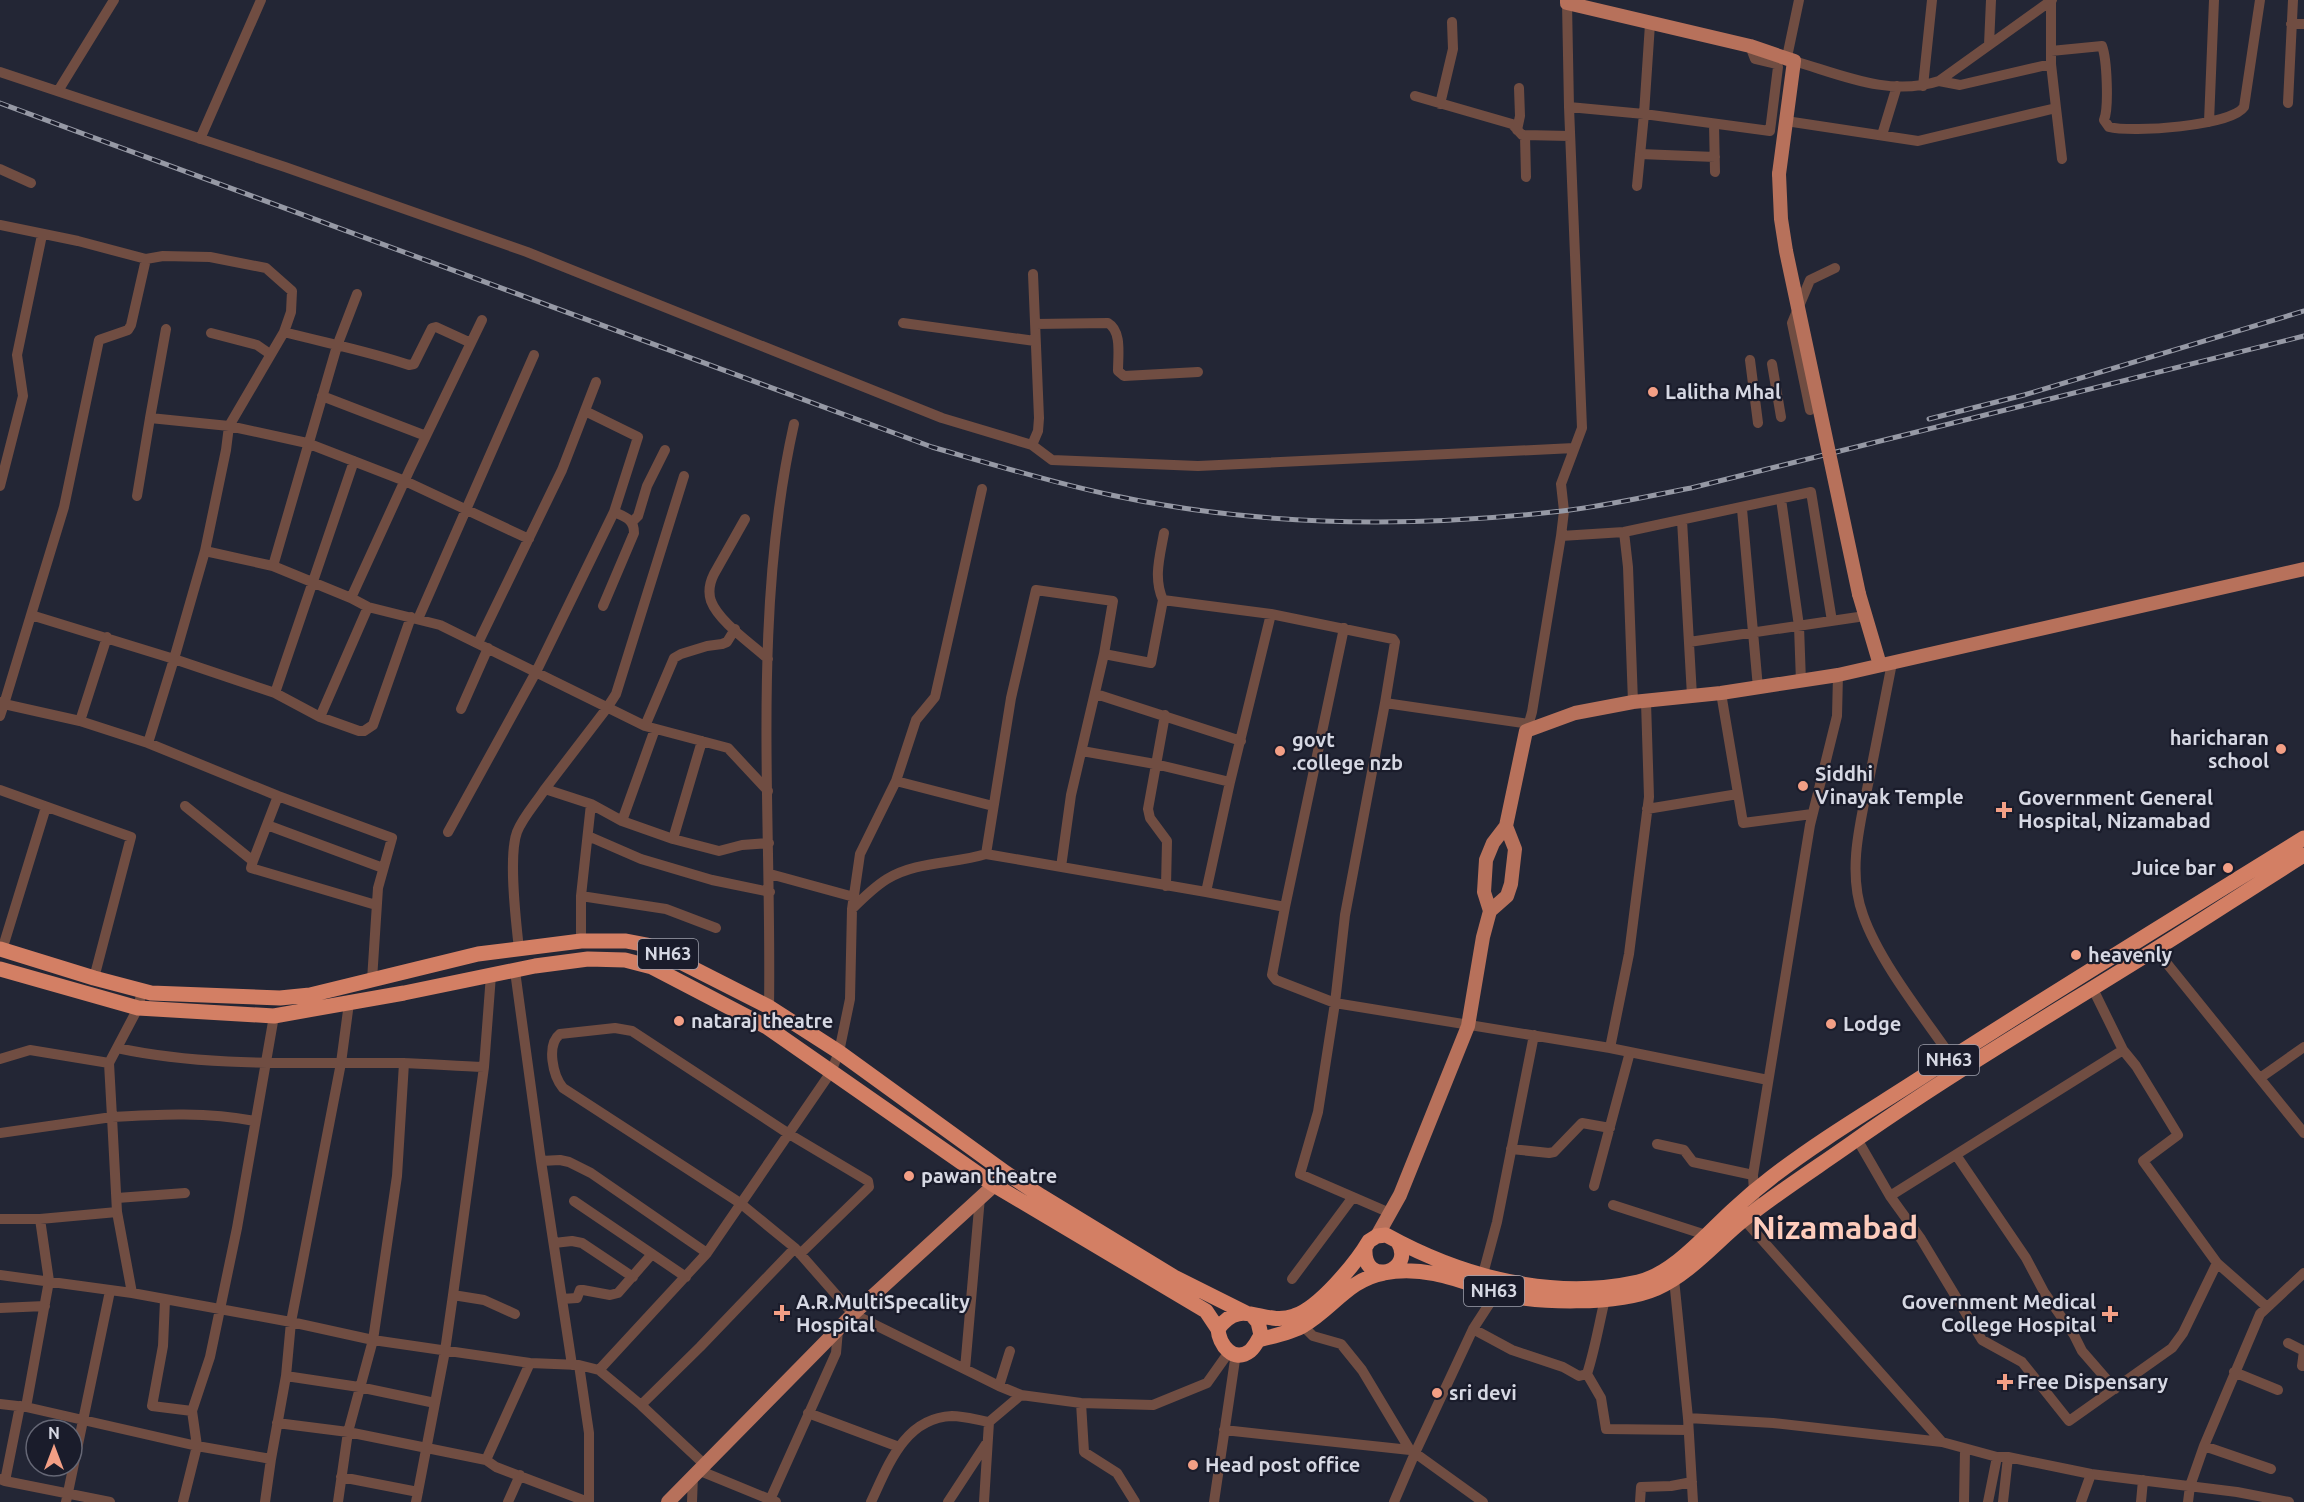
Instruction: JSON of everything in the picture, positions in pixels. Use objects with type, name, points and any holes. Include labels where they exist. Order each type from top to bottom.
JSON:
[{"type":"highway","name":"NH63","points":[[1384,1273],[1434,1273],[1528,1299],[1556,1301],[1605,1299],[1648,1292],[1674,1279],[1744,1213],[1753,1191],[1793,1161],[1952,1058],[2304,837]]},
{"type":"highway","name":"NH63","points":[[1298,1322],[1365,1249],[1369,1241],[1377,1236],[1386,1235],[1437,1259],[1521,1285],[1570,1289],[1641,1282],[1672,1265],[1707,1235],[2092,987],[2156,950],[2304,855]]},
{"type":"highway","name":"NH63","points":[[1,949],[142,991],[168,995],[287,997],[310,995],[478,954],[581,941],[626,941],[647,945],[770,1007],[839,1052],[1006,1173],[1174,1277],[1249,1314]]},
{"type":"highway","name":"NH63","points":[[0,969],[138,1008],[274,1016],[535,966],[588,959],[636,961],[767,1027],[994,1185],[1206,1311],[1218,1329],[1219,1339],[1232,1353],[1245,1354],[1258,1340],[1298,1322],[1364,1279],[1393,1270],[1402,1255],[1398,1242]]},
{"type":"highway","points":[[1365,1249],[1368,1266],[1384,1273]]},
{"type":"highway","name":"NH63","points":[[1218,1329],[1225,1319],[1236,1312],[1298,1322]]},
{"type":"highway","points":[[1249,1314],[1258,1322],[1261,1335],[1258,1340]]},
{"type":"main road","points":[[1567,1],[1650,24],[1750,46],[1790,59],[1786,121],[1779,174],[1781,219],[1786,251],[1859,594],[1865,616],[1886,664]]},
{"type":"main road","points":[[1377,1236],[1400,1196],[1468,1026],[1483,937],[1490,911],[1484,892],[1486,860],[1492,843],[1506,826],[1528,727],[1575,713],[1640,702],[1758,688],[1838,675],[2304,569]]},
{"type":"main road","points":[[1490,911],[1507,896],[1511,884],[1515,849],[1506,826]]},
{"type":"main road","points":[[668,1502],[853,1314],[1006,1173]]},
{"type":"street","points":[[58,91],[114,0]]},
{"type":"street","points":[[200,139],[261,0]]},
{"type":"street","points":[[1799,0],[1790,59],[1880,86],[1923,86],[1939,81],[2052,1]]},
{"type":"street","points":[[1923,86],[1932,0]]},
{"type":"street","points":[[1989,45],[1991,0]]},
{"type":"street","points":[[2209,122],[2214,0]]},
{"type":"street","points":[[2051,51],[2102,46],[2106,94],[2104,120],[2109,127],[2146,129],[2209,122],[2235,115],[2244,107],[2260,0]]},
{"type":"street","points":[[2288,103],[2293,0]]},
{"type":"street","points":[[1385,704],[1528,727],[1561,536],[1564,511],[1561,484],[1582,428],[1567,1]]},
{"type":"street","points":[[2052,1],[2051,64],[2062,159]]},
{"type":"street","points":[[1440,104],[1453,49],[1452,22]]},
{"type":"street","points":[[1637,186],[1650,24]]},
{"type":"street","points":[[2291,24],[2304,24]]},
{"type":"street","points":[[1569,107],[1644,114],[1767,133],[1770,130],[1778,67],[1776,64],[1755,59],[1750,46]]},
{"type":"street","points":[[1939,81],[1960,86],[2051,64]]},
{"type":"street","points":[[0,72],[527,252],[942,418],[1032,446],[1046,457],[1059,461],[1198,466],[1574,448]]},
{"type":"street","points":[[1882,135],[1897,86]]},
{"type":"street","points":[[1519,88],[1521,133],[1527,177]]},
{"type":"street","points":[[1415,96],[1512,124],[1521,133],[1570,136]]},
{"type":"street","points":[[1786,121],[1918,141],[2056,108]]},
{"type":"street","points":[[1714,124],[1715,172]]},
{"type":"street","points":[[1640,154],[1715,158]]},
{"type":"street","points":[[0,169],[31,183]]},
{"type":"street","points":[[0,225],[14,226],[42,235],[78,241],[146,259],[163,256],[210,257],[266,268],[292,291],[291,312],[284,332],[229,426],[205,551],[148,743]]},
{"type":"street","points":[[0,486],[23,396],[17,355],[42,235]]},
{"type":"street","points":[[0,716],[2,703],[64,507],[99,340],[128,330],[131,325],[146,259]]},
{"type":"street","points":[[1809,410],[1792,323],[1809,280],[1835,268]]},
{"type":"street","points":[[1032,446],[1038,431],[1039,418],[1033,274]]},
{"type":"street","points":[[273,566],[307,443],[337,346],[357,294]]},
{"type":"street","points":[[351,598],[482,320]]},
{"type":"street","points":[[903,323],[1035,341]]},
{"type":"street","points":[[1035,324],[1108,323],[1117,335],[1119,370],[1124,376],[1198,372]]},
{"type":"street","points":[[284,332],[337,346],[372,352],[409,365],[414,363],[432,328],[436,327],[471,343]]},
{"type":"street","points":[[137,496],[166,329]]},
{"type":"street","points":[[211,333],[257,345],[270,354]]},
{"type":"street","points":[[31,615],[107,637],[275,693],[320,717],[359,731],[370,728],[415,618],[534,355]]},
{"type":"street","points":[[1750,360],[1758,423]]},
{"type":"street","points":[[1772,363],[1781,417]]},
{"type":"street","points":[[460,709],[483,646],[529,539],[562,470],[596,382]]},
{"type":"street","points":[[322,396],[426,436]]},
{"type":"street","points":[[448,832],[536,672],[614,512],[638,437],[585,411]]},
{"type":"street","points":[[150,418],[229,426],[307,443],[405,481],[529,539]]},
{"type":"street","points":[[770,1007],[766,701],[773,568],[784,468],[794,424]]},
{"type":"street","points":[[632,522],[638,516],[647,486],[665,450]]},
{"type":"street","points":[[275,693],[354,461]]},
{"type":"street","points":[[519,949],[515,916],[514,843],[517,831],[545,789],[608,708],[624,673],[684,476]]},
{"type":"street","points":[[599,1370],[707,1253],[831,1072],[839,1052],[850,999],[852,909],[860,854],[896,781],[916,720],[935,697],[982,489]]},
{"type":"street","points":[[1561,536],[1624,532],[1811,492],[1832,621]]},
{"type":"street","points":[[1780,499],[1799,626],[1801,682]]},
{"type":"street","points":[[1742,508],[1758,688]]},
{"type":"street","points":[[614,512],[632,522]]},
{"type":"street","points":[[745,519],[714,574],[710,599],[715,609],[768,659]]},
{"type":"street","points":[[1682,520],[1692,696]]},
{"type":"street","points":[[603,606],[634,533],[632,522]]},
{"type":"street","points":[[1610,1048],[1629,954],[1647,809],[1640,702],[1624,532]]},
{"type":"street","points":[[1104,654],[1151,663],[1163,600],[1159,591],[1157,573],[1164,533]]},
{"type":"street","points":[[205,551],[273,566],[368,607],[440,625],[650,727],[728,748],[768,791]]},
{"type":"street","points":[[986,854],[1011,698],[1036,590],[1113,601],[1096,694],[1071,795],[1061,867]]},
{"type":"street","points":[[1163,600],[1271,614],[1391,638],[1395,642],[1345,915],[1335,1003],[1318,1112],[1299,1172],[1390,1213]]},
{"type":"street","points":[[320,717],[368,607]]},
{"type":"street","points":[[1206,892],[1271,614]]},
{"type":"street","points":[[1689,642],[1865,616]]},
{"type":"street","points":[[1344,628],[1285,907],[1272,975],[1276,980],[1335,1003],[1610,1048],[1768,1080]]},
{"type":"street","points":[[622,821],[650,727],[674,658],[707,646],[727,642],[735,629]]},
{"type":"street","points":[[80,721],[107,637]]},
{"type":"street","points":[[1886,664],[1860,825],[1856,887],[1862,914],[1882,955],[1952,1058]]},
{"type":"street","points":[[1753,1191],[1753,1175],[1812,814],[1837,716],[1838,675]]},
{"type":"street","points":[[1721,693],[1743,823],[1812,814]]},
{"type":"street","points":[[1096,694],[1242,741]]},
{"type":"street","points":[[2,703],[80,721],[148,743],[278,796],[392,838],[376,905],[372,980]]},
{"type":"street","points":[[1165,716],[1148,809],[1150,818],[1167,842],[1166,886]]},
{"type":"street","points":[[673,839],[702,741]]},
{"type":"street","points":[[1082,751],[1155,764],[1230,783]]},
{"type":"street","points":[[896,781],[993,806]]},
{"type":"street","points":[[545,789],[591,804],[622,821],[673,839],[719,851],[742,845],[769,843]]},
{"type":"street","points":[[0,790],[132,837],[94,978]]},
{"type":"street","points":[[1647,809],[1738,794]]},
{"type":"street","points":[[278,796],[251,868],[376,905]]},
{"type":"street","points":[[581,941],[581,896],[591,804]]},
{"type":"street","points":[[185,806],[253,861]]},
{"type":"street","points":[[1,949],[46,807]]},
{"type":"street","points":[[267,825],[383,868]]},
{"type":"street","points":[[588,836],[641,859],[712,880],[770,892]]},
{"type":"street","points":[[852,909],[869,892],[889,878],[907,870],[986,854],[1285,907]]},
{"type":"street","points":[[770,874],[854,897]]},
{"type":"street","points":[[581,896],[666,909],[716,928]]},
{"type":"street","points":[[2156,950],[2304,1133]]},
{"type":"street","points":[[277,1423],[348,1432],[486,1460],[496,1467],[588,1502],[590,1433],[562,1299],[515,971]]},
{"type":"street","points":[[341,1477],[417,1497],[445,1351],[453,1295],[484,1067],[491,975]]},
{"type":"street","points":[[2092,987],[2122,1050],[2136,1066],[2178,1135],[2143,1161],[2217,1263],[2267,1307]]},
{"type":"street","points":[[132,1293],[117,1212],[109,1063],[138,1008],[142,991]]},
{"type":"street","points":[[265,1502],[286,1376],[291,1322],[341,1063],[349,1003]]},
{"type":"street","points":[[183,1502],[197,1446],[192,1411],[210,1357],[237,1228],[274,1016]]},
{"type":"street","points":[[640,1405],[798,1251],[870,1184],[625,1028],[560,1034],[553,1042],[552,1051],[558,1082],[563,1088],[740,1203],[798,1251],[853,1314],[999,1386],[1021,1395],[1081,1403],[1153,1406],[1207,1383],[1232,1353]]},
{"type":"street","points":[[1483,1274],[1497,1222],[1534,1035]]},
{"type":"street","points":[[117,1048],[159,1057],[267,1063],[404,1063],[484,1067]]},
{"type":"street","points":[[2260,1078],[2303,1049]]},
{"type":"street","points":[[0,1058],[30,1050],[109,1063]]},
{"type":"street","points":[[1890,1196],[2122,1050]]},
{"type":"street","points":[[1594,1186],[1630,1052]]},
{"type":"street","points":[[338,1502],[348,1432],[373,1340],[398,1176],[404,1063]]},
{"type":"street","points":[[0,1133],[112,1117],[192,1113],[255,1120]]},
{"type":"street","points":[[1511,1149],[1549,1153],[1557,1150],[1581,1123],[1610,1128]]},
{"type":"street","points":[[1857,1139],[1890,1196],[1921,1239],[1982,1340],[2022,1362],[2069,1421],[2172,1348],[2183,1333],[2217,1263]]},
{"type":"street","points":[[1657,1144],[1684,1150],[1693,1162],[1753,1175]]},
{"type":"street","points":[[1956,1155],[2026,1258],[2044,1292],[2074,1335],[2082,1351],[2115,1389]]},
{"type":"street","points":[[541,1161],[569,1162],[591,1173],[707,1253]]},
{"type":"street","points":[[117,1198],[185,1193]]},
{"type":"street","points":[[965,1369],[980,1197]]},
{"type":"street","points":[[1292,1280],[1353,1197]]},
{"type":"street","points":[[574,1201],[686,1277]]},
{"type":"street","points":[[1613,1205],[1707,1235]]},
{"type":"street","points":[[0,1219],[40,1219],[117,1212]]},
{"type":"street","points":[[1744,1213],[1942,1442]]},
{"type":"street","points":[[40,1219],[49,1281],[23,1407],[3,1480],[67,1498],[110,1502]]},
{"type":"street","points":[[554,1243],[572,1241],[582,1243],[633,1277]]},
{"type":"street","points":[[562,1299],[575,1298],[580,1290],[614,1295],[652,1254]]},
{"type":"street","points":[[2188,1502],[2190,1486],[2204,1446],[2260,1314],[2304,1273]]},
{"type":"street","points":[[0,1275],[132,1293],[291,1322],[373,1340],[530,1363],[576,1365],[599,1370],[640,1405],[699,1470],[772,1501],[808,1413],[836,1353],[838,1330]]},
{"type":"street","points":[[1674,1279],[1688,1418],[1693,1502]]},
{"type":"street","points":[[82,1418],[110,1291]]},
{"type":"street","points":[[1394,1502],[1412,1452],[1473,1329],[1497,1292]]},
{"type":"street","points":[[453,1295],[484,1300],[515,1314]]},
{"type":"street","points":[[1605,1299],[1597,1341],[1587,1374],[1600,1398],[1606,1429],[1688,1430]]},
{"type":"street","points":[[165,1300],[163,1346],[152,1406],[192,1411]]},
{"type":"street","points":[[0,1308],[45,1306]]},
{"type":"street","points":[[1298,1322],[1313,1335],[1341,1344],[1362,1370],[1412,1452],[1483,1502]]},
{"type":"street","points":[[1473,1329],[1512,1350],[1579,1376],[1587,1374]]},
{"type":"street","points":[[2288,1343],[2304,1351],[2302,1366],[2304,1366]]},
{"type":"street","points":[[999,1386],[1010,1351]]},
{"type":"street","points":[[1214,1502],[1232,1353]]},
{"type":"street","points":[[486,1460],[530,1363]]},
{"type":"street","points":[[2234,1372],[2278,1390]]},
{"type":"street","points":[[286,1376],[359,1387],[435,1403]]},
{"type":"street","points":[[984,1502],[989,1422],[1021,1395]]},
{"type":"street","points":[[1081,1403],[1084,1452],[1116,1473],[1134,1502]]},
{"type":"street","points":[[0,1404],[77,1418]]},
{"type":"street","points":[[808,1413],[899,1447]]},
{"type":"street","points":[[871,1502],[899,1447],[918,1428],[927,1422],[951,1416],[989,1422]]},
{"type":"street","points":[[1688,1418],[1773,1423],[1942,1442],[1965,1450],[2091,1474],[2190,1486],[2236,1497],[2289,1502]]},
{"type":"street","points":[[84,1419],[197,1446],[271,1459]]},
{"type":"street","points":[[1224,1430],[1412,1452]]},
{"type":"street","points":[[948,1502],[988,1441]]},
{"type":"street","points":[[2204,1446],[2271,1469]]},
{"type":"street","points":[[1964,1502],[1965,1450]]},
{"type":"street","points":[[1988,1502],[2002,1457]]},
{"type":"street","points":[[2002,1457],[2003,1502]]},
{"type":"street","points":[[692,1502],[699,1470]]},
{"type":"street","points":[[2081,1502],[2091,1474]]},
{"type":"street","points":[[508,1502],[520,1475]]},
{"type":"street","points":[[67,1498],[71,1478]]},
{"type":"street","points":[[2141,1502],[2143,1480]]},
{"type":"street","points":[[1640,1502],[1641,1487],[1671,1486],[1692,1482]]},
{"type":"railway","points":[[0,103],[932,447],[1111,495],[1167,506],[1279,519],[1392,522],[1449,520],[1506,517],[1594,506],[1691,488],[2304,336]]},
{"type":"railway","points":[[1929,419],[2024,395],[2304,311]]},
{"type":"place","name":"Lalitha Mhal","points":[[1653,392]]},
{"type":"place","name":"haricharan school","points":[[2281,749]]},
{"type":"place","name":"govt .college nzb","points":[[1280,751]]},
{"type":"place","name":"Siddhi Vinayak Temple","points":[[1803,786]]},
{"type":"place","name":"Government General Hospital, Nizamabad","points":[[2004,810]]},
{"type":"place","name":"Juice bar","points":[[2228,868]]},
{"type":"place","name":"heavenly","points":[[2076,955]]},
{"type":"place","name":"nataraj theatre","points":[[679,1021]]},
{"type":"place","name":"Lodge","points":[[1831,1024]]},
{"type":"place","name":"pawan theatre","points":[[909,1176]]},
{"type":"place","name":"A.R.MultiSpecality Hospital","points":[[782,1313]]},
{"type":"place","name":"Government Medical College Hospital","points":[[2110,1314]]},
{"type":"place","name":"Free Dispensary","points":[[2005,1382]]},
{"type":"place","name":"sri devi","points":[[1437,1393]]},
{"type":"place","name":"Head post office","points":[[1193,1465]]},
{"type":"district","name":"Nizamabad","points":[[1835,1228]]}]
